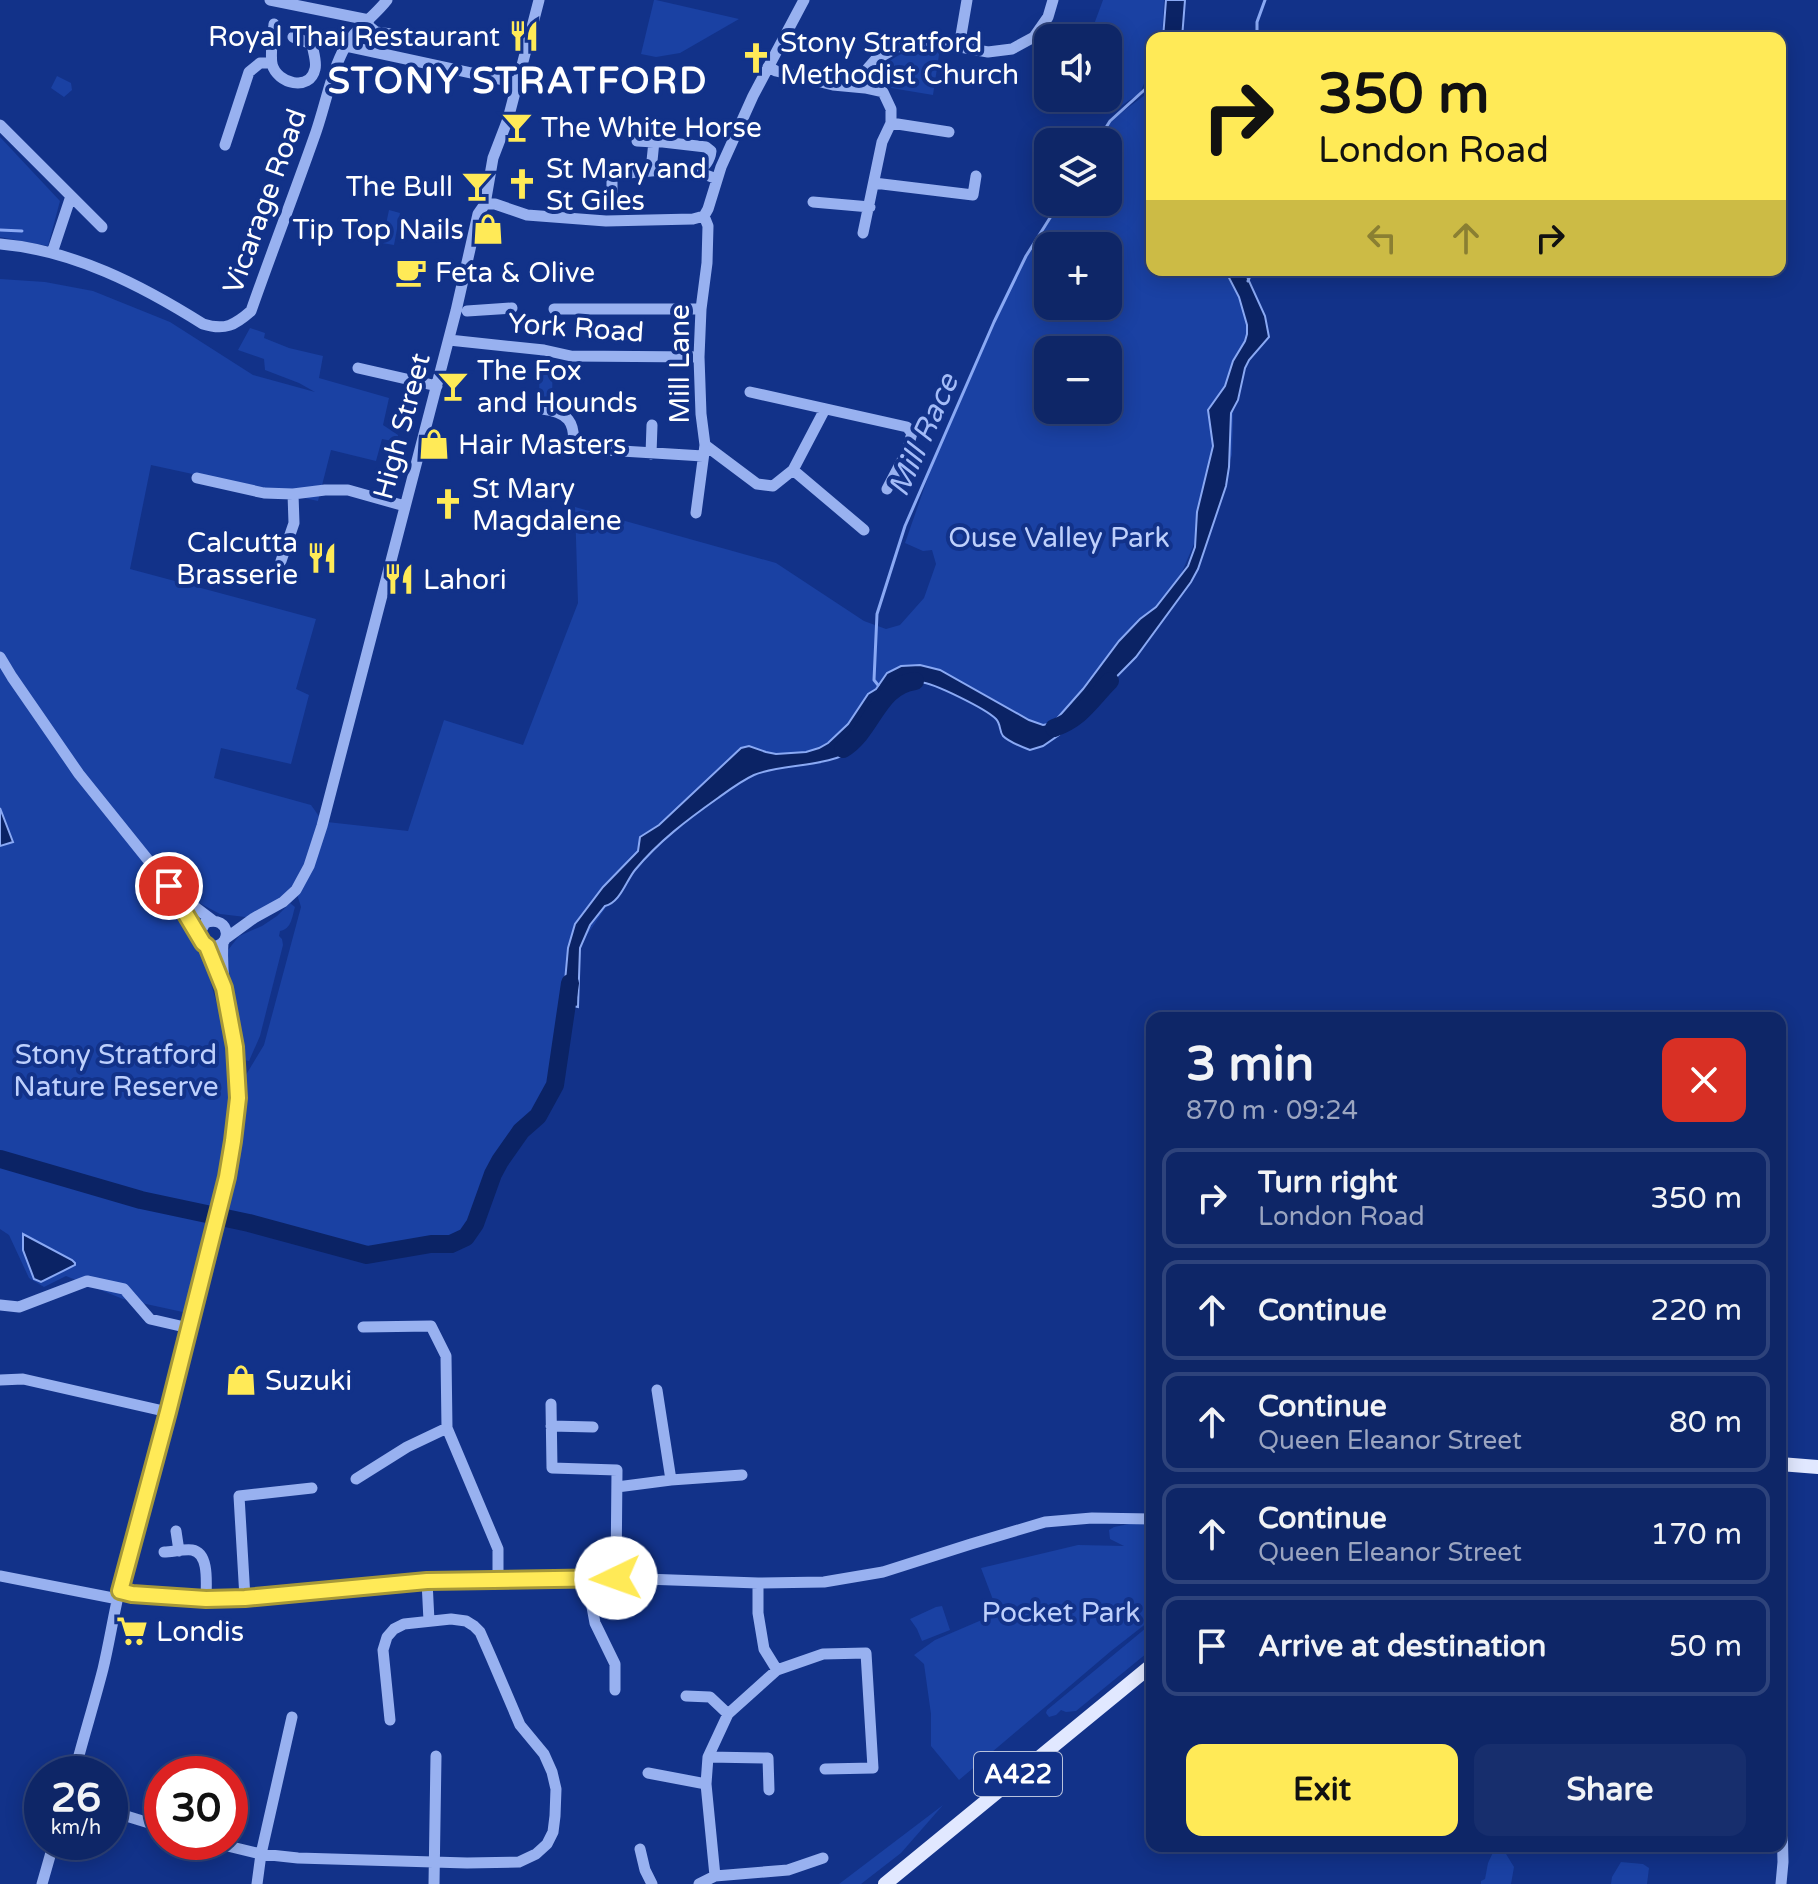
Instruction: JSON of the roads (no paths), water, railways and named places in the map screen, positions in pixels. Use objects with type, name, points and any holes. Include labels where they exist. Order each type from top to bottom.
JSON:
[{"type":"main road","points":[[1786,1464],[1818,1467]]},
{"type":"main road","name":"A422","points":[[885,1884],[1146,1670]]},
{"type":"street","points":[[270,0],[367,21],[376,32],[435,40]]},
{"type":"street","name":"Vicarage Road","points":[[52,253],[87,263],[139,287],[203,324],[214,327],[238,323],[251,311],[316,131],[333,72],[355,31],[387,0]]},
{"type":"street","name":"High Street","points":[[224,941],[254,918],[283,902],[296,890],[309,866],[449,340],[478,214],[485,204],[493,158],[508,119],[539,0]]},
{"type":"street","points":[[485,204],[495,204],[527,215],[606,221],[693,219],[705,214],[753,96],[804,0]]},
{"type":"street","points":[[959,47],[967,0]]},
{"type":"street","points":[[865,88],[868,68],[875,60],[901,45],[921,40],[988,52],[1012,49],[1034,37],[1048,17],[1053,0]]},
{"type":"street","points":[[274,24],[272,63],[286,82],[298,84],[312,77],[316,67],[312,44],[293,37]]},
{"type":"street","points":[[346,46],[518,83]]},
{"type":"street","points":[[225,145],[249,72],[260,63],[272,63]]},
{"type":"street","points":[[316,67],[333,72]]},
{"type":"street","points":[[768,67],[833,85],[883,92],[891,109],[891,123],[882,142],[863,233]]},
{"type":"street","points":[[891,123],[949,132]]},
{"type":"street","points":[[0,125],[102,227]]},
{"type":"street","points":[[637,141],[706,147],[711,151],[710,158],[697,172]]},
{"type":"street","points":[[651,171],[654,142]]},
{"type":"street","points":[[612,198],[612,175],[651,171],[697,172],[717,179]]},
{"type":"street","points":[[971,210],[976,176]]},
{"type":"street","points":[[874,183],[973,195]]},
{"type":"street","points":[[0,244],[52,253],[71,196]]},
{"type":"street","points":[[813,202],[870,207]]},
{"type":"street","name":"Mill Lane","points":[[696,513],[704,451],[699,357],[707,251],[705,214]]},
{"type":"street","points":[[467,311],[512,308]]},
{"type":"street","points":[[554,309],[701,309]]},
{"type":"street","name":"York Road","points":[[449,340],[544,350],[571,356],[699,357]]},
{"type":"street","points":[[358,368],[437,386]]},
{"type":"street","points":[[750,392],[907,427],[912,433],[907,451],[887,489]]},
{"type":"street","points":[[542,409],[566,416],[575,435],[573,448],[651,454],[704,451],[757,484],[773,486],[793,470],[825,409]]},
{"type":"street","points":[[651,454],[652,425]]},
{"type":"street","points":[[793,470],[851,526],[864,530]]},
{"type":"street","points":[[197,478],[264,493],[348,490],[405,506]]},
{"type":"street","points":[[281,561],[294,523],[293,494]]},
{"type":"street","points":[[0,657],[79,774],[169,886],[207,946],[224,988]]},
{"type":"street","points":[[79,1756],[227,1177],[237,1108],[235,1047],[222,960],[226,934],[224,926],[169,886]]},
{"type":"street","points":[[199,934],[202,926],[216,921],[254,918]]},
{"type":"street","points":[[207,946],[216,947],[224,941]]},
{"type":"street","points":[[0,1305],[19,1307],[87,1281],[124,1289],[150,1319],[189,1328]]},
{"type":"street","points":[[363,1327],[431,1326],[446,1356],[447,1428],[498,1549],[498,1580]]},
{"type":"street","points":[[0,1380],[23,1379],[168,1412]]},
{"type":"street","points":[[657,1390],[671,1480]]},
{"type":"street","points":[[551,1404],[552,1468],[617,1470],[616,1578]]},
{"type":"street","points":[[551,1426],[593,1427]]},
{"type":"street","points":[[356,1479],[407,1447],[447,1428]]},
{"type":"street","points":[[617,1487],[742,1475]]},
{"type":"street","points":[[245,1598],[239,1496],[312,1488]]},
{"type":"street","points":[[0,1576],[119,1595],[206,1599],[427,1581],[616,1578],[824,1582],[872,1575],[1045,1522],[1092,1518],[1146,1519]]},
{"type":"street","points":[[176,1531],[179,1551]]},
{"type":"street","points":[[164,1552],[193,1550],[201,1555],[206,1599]]},
{"type":"street","points":[[587,1580],[595,1623],[615,1664],[615,1690]]},
{"type":"street","points":[[427,1581],[429,1621]]},
{"type":"street","points":[[758,1583],[758,1613],[764,1649],[777,1670]]},
{"type":"street","points":[[248,1851],[298,1858],[506,1863],[519,1862],[536,1854],[547,1844],[553,1832],[556,1789],[552,1772],[544,1754],[520,1725],[480,1632],[466,1621],[451,1619],[404,1624],[394,1629],[387,1637],[383,1650],[390,1720]]},
{"type":"street","points":[[715,1876],[706,1784],[708,1757],[728,1714],[777,1670],[823,1654],[866,1653],[873,1768],[825,1769]]},
{"type":"street","points":[[686,1696],[710,1697],[728,1714]]},
{"type":"street","points":[[257,1884],[292,1717]]},
{"type":"street","points":[[434,1884],[436,1756]]},
{"type":"street","points":[[708,1757],[768,1758],[769,1790]]},
{"type":"street","points":[[648,1773],[706,1784]]},
{"type":"street","points":[[640,1849],[652,1884]]},
{"type":"street","points":[[1781,1884],[1783,1852]]},
{"type":"street","points":[[699,1884],[715,1876],[788,1870],[823,1858]]},
{"type":"street","points":[[42,1884],[49,1860]]},
{"type":"waterway","points":[[1257,32],[1257,22],[1265,0]]},
{"type":"waterway","name":"Mill Race","points":[[1106,128],[1146,88]]},
{"type":"waterway","name":"Mill Race","points":[[878,685],[874,680],[877,614],[905,526],[994,322],[1026,256],[1051,216]]},
{"type":"waterway","points":[[0,230],[22,231]]},
{"type":"waterway","points":[[1248,281],[1250,276]]},
{"type":"waterway","points":[[843,749],[862,731],[892,691],[915,681]]},
{"type":"waterway","points":[[1054,728],[1079,714],[1110,681]]},
{"type":"waterway","points":[[0,1159],[141,1200],[249,1223],[367,1255],[431,1244],[451,1244],[466,1237],[475,1224],[500,1161],[521,1131],[538,1116],[555,1085],[570,983]]},
{"type":"place","name":"Royal Thai Restaurant","points":[[524,36]]},
{"type":"place","name":"Stony Stratford Methodist Church","points":[[756,58]]},
{"type":"place","name":"The White Horse","points":[[517,127]]},
{"type":"place","name":"St Mary and St Giles","points":[[522,184]]},
{"type":"place","name":"The Bull","points":[[477,186]]},
{"type":"place","name":"Tip Top Nails","points":[[488,229]]},
{"type":"place","name":"Feta & Olive","points":[[411,272]]},
{"type":"place","name":"The Fox and Hounds","points":[[453,386]]},
{"type":"place","name":"Hair Masters","points":[[434,444]]},
{"type":"place","name":"St Mary Magdalene","points":[[448,504]]},
{"type":"place","name":"Calcutta Brasserie","points":[[322,558]]},
{"type":"place","name":"Lahori","points":[[399,579]]},
{"type":"place","name":"Suzuki","points":[[241,1380]]},
{"type":"place","name":"Londis","points":[[132,1631]]},
{"type":"district","name":"STONY STRATFORD","points":[[518,80]]},
{"type":"park label","name":"Ouse Valley Park","points":[[1059,537]]},
{"type":"park label","name":"Stony Stratford Nature Reserve","points":[[116,1070]]},
{"type":"park label","name":"Pocket Park","points":[[1061,1612]]}]
